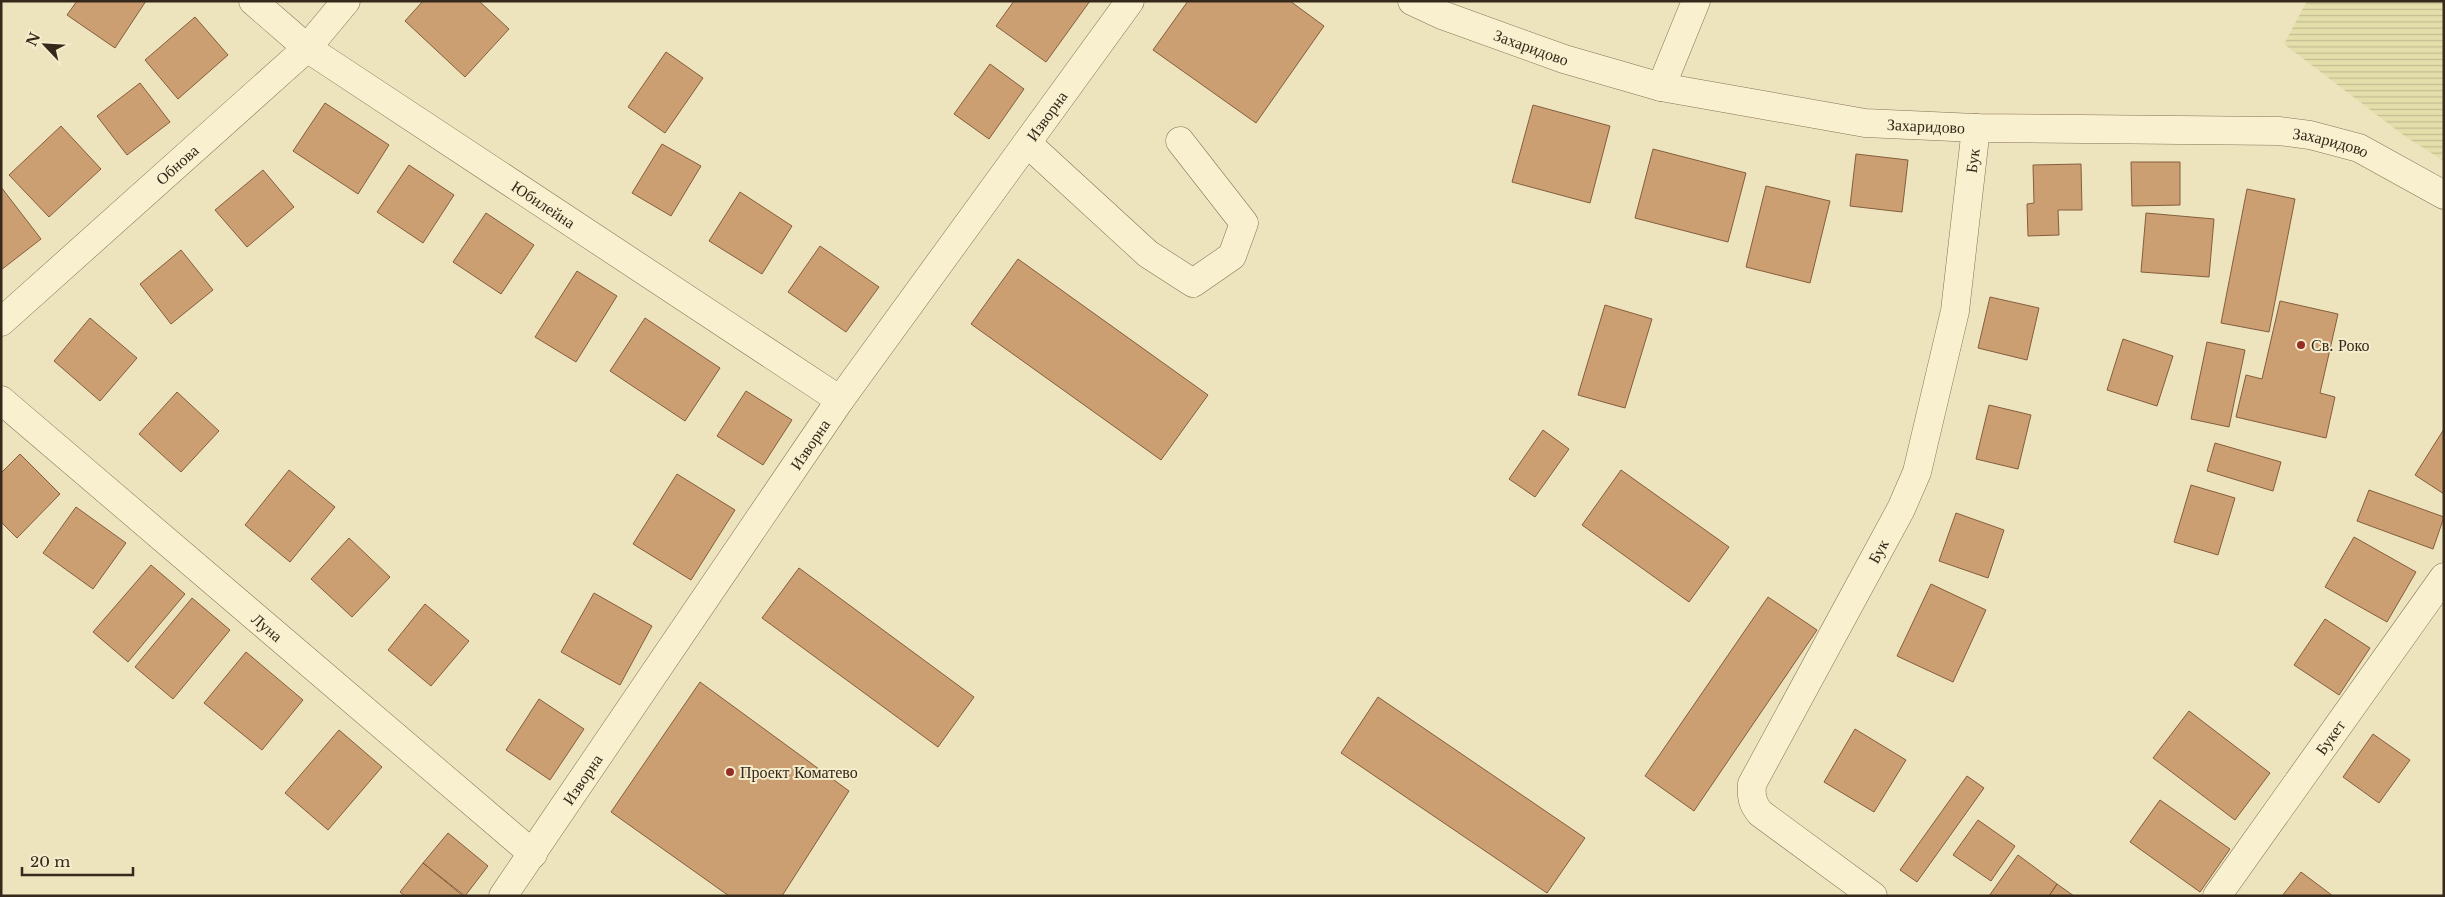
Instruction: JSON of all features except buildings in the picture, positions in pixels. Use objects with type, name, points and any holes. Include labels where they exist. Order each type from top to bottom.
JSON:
[{"type":"street","name":"Юбилейна","points":[[253,1],[307,48],[840,400]]},
{"type":"street","name":"Обнова","points":[[1,322],[307,48],[346,1]]},
{"type":"street","name":"Изворна","points":[[503,896],[840,400],[1130,1]]},
{"type":"street","name":"Захаридово","points":[[1412,1],[1442,15],[1564,59],[1661,87],[1865,123],[1976,128],[2279,131],[2310,135],[2359,148],[2444,195]]},
{"type":"street","points":[[1661,87],[1696,1]]},
{"type":"street","name":"Бук","points":[[1873,896],[1760,813],[1754,805],[1751,796],[1752,784],[1901,509],[1917,472],[1959,289],[1976,128]]},
{"type":"street","points":[[1027,143],[1148,254],[1194,283],[1232,256],[1244,223],[1180,142]]},
{"type":"street","name":"Луна","points":[[1,400],[533,854]]},
{"type":"street","name":"Букет","points":[[2217,896],[2444,578]]},
{"type":"shaded area","points":[[2307,1],[2444,1],[2444,161],[2406,137],[2284,44]]},
{"type":"place","name":"Св. Роко","points":[[2301,345]]},
{"type":"place","name":"Проект Коматево","points":[[730,772]]}]
